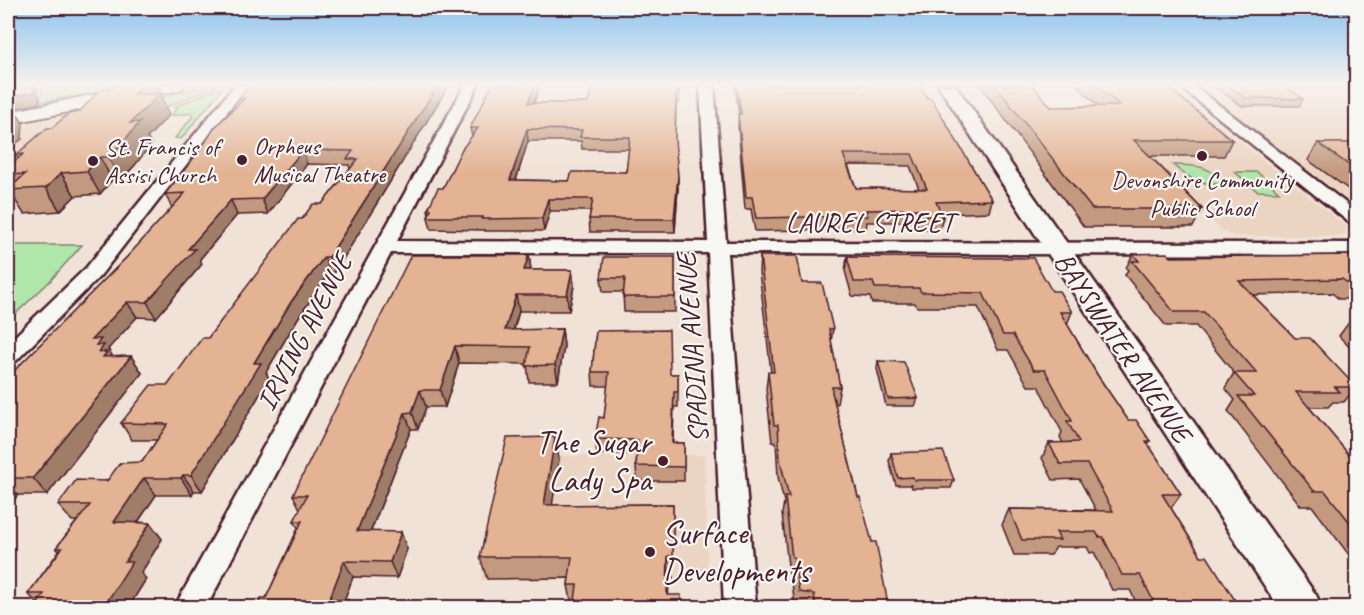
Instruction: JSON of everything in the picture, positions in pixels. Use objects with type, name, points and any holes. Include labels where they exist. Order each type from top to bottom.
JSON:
[{"type":"main road","points":[[8,118],[30,114]]},
{"type":"street","points":[[8,356],[93,272],[220,114]]},
{"type":"street","name":"IRVING AVENUE","points":[[189,608],[457,114]]},
{"type":"street","name":"SPADINA AVENUE","points":[[709,114],[740,608]]},
{"type":"street","name":"BAYSWATER AVENUE","points":[[965,114],[1302,608]]},
{"type":"street","points":[[1220,114],[1356,219]]},
{"type":"street","name":"LAUREL STREET","points":[[384,247],[1356,249]]},
{"type":"shaded area","points":[[8,114],[74,114],[8,158]]},
{"type":"shaded area","name":"Devonshire Community Public School","points":[[1103,114],[1205,114],[1347,227],[1344,236],[1234,236],[1222,231]]},
{"type":"shaded area","points":[[1226,114],[1356,114],[1356,216]]},
{"type":"shaded area","points":[[704,455],[708,579],[481,580],[509,456]]},
{"type":"green space","points":[[191,114],[202,114],[181,139],[175,138],[193,116]]},
{"type":"green space","points":[[1173,165],[1190,165],[1209,170],[1228,185],[1198,181]]},
{"type":"green space","points":[[1235,172],[1257,172],[1279,192],[1257,191]]},
{"type":"green space","points":[[8,245],[82,245],[50,281],[8,321]]},
{"type":"building","points":[[8,114],[16,114],[15,127],[8,132]]},
{"type":"building","points":[[68,114],[140,114],[130,123],[140,122],[108,157],[100,157],[87,171],[61,173],[46,188],[8,190],[25,174],[8,175],[8,168],[23,154],[16,155],[47,128],[52,128]]},
{"type":"building","points":[[229,114],[420,114],[329,257],[324,257],[291,302],[254,363],[261,363],[191,475],[183,475],[181,478],[144,478],[114,522],[150,523],[125,562],[132,562],[103,608],[35,608],[44,594],[28,594],[62,548],[56,548],[90,505],[58,505],[76,480],[107,481],[120,463],[142,462],[168,424],[121,423],[151,385],[168,385],[202,338],[208,338],[298,219],[302,219],[313,204],[322,204],[358,159],[347,159],[353,151],[303,150],[262,199],[231,200],[188,249],[195,249],[147,302],[127,302],[92,339],[101,339],[96,345],[104,345],[99,352],[107,352],[103,357],[131,356],[33,478],[8,478],[8,377],[127,257],[185,193],[165,194],[215,127]]},
{"type":"building","points":[[477,114],[676,114],[678,176],[674,219],[589,219],[593,199],[548,199],[542,218],[428,217],[431,209],[428,209],[438,188],[443,188],[462,149],[478,128],[470,128]],"holes":[[[527,129],[582,130],[580,137],[630,137],[626,172],[572,172],[569,181],[510,180]]]},
{"type":"building","points":[[738,114],[940,114],[992,200],[936,202],[943,217],[921,216],[918,209],[866,210],[868,216],[756,218],[752,197],[746,197]],"holes":[[[843,154],[912,154],[927,189],[856,188]]]},
{"type":"building","points":[[1017,114],[1200,114],[1232,140],[1134,140],[1202,209],[1092,209]]},
{"type":"building","points":[[1318,143],[1356,143],[1356,170]]},
{"type":"building","points":[[1167,253],[1171,257],[1356,255],[1356,284],[1349,284],[1342,279],[1239,281],[1295,338],[1310,338],[1356,387],[1335,387],[1340,392],[1296,392],[1356,463],[1356,530],[1325,491],[1314,491],[1238,396],[1254,396],[1234,373],[1257,373],[1204,312],[1174,312],[1132,261],[1139,261],[1133,254]]},
{"type":"building","points":[[411,255],[529,255],[524,270],[572,270],[567,295],[516,295],[505,330],[562,329],[555,365],[526,366],[530,347],[455,346],[440,390],[420,390],[412,412],[405,413],[357,531],[401,532],[390,562],[344,561],[329,600],[348,600],[345,608],[256,608],[261,598],[266,598],[302,521],[294,521],[307,495],[293,495]]},
{"type":"building","points":[[760,256],[797,256],[802,283],[822,283],[833,329],[829,329],[840,387],[832,387],[832,392],[858,497],[860,497],[872,542],[876,542],[888,604],[921,604],[922,608],[816,608],[814,594],[799,592],[794,557],[792,557],[785,497],[789,497],[780,460],[778,425],[774,425],[768,372],[774,372]]},
{"type":"building","points":[[604,257],[675,257],[675,297],[623,297],[625,278],[601,278]]},
{"type":"building","points":[[847,257],[1033,258],[1052,291],[1059,291],[1072,312],[1060,312],[1098,376],[1128,420],[1136,420],[1150,441],[1146,441],[1181,494],[1162,494],[1201,556],[1207,556],[1240,608],[1157,608],[1140,575],[1122,575],[1103,537],[1099,537],[1096,532],[1056,532],[1060,540],[1022,540],[1009,509],[1113,511],[1087,464],[1060,464],[1049,443],[1079,442],[1067,421],[1072,421],[1045,370],[1034,370],[1013,335],[1003,335],[983,293],[921,292],[919,288],[875,288],[873,282],[854,282]]},
{"type":"building","points":[[669,330],[670,374],[678,374],[678,392],[674,392],[672,443],[684,443],[684,467],[636,466],[638,440],[595,439],[599,417],[604,418],[609,372],[592,372],[596,331]]},
{"type":"building","points":[[878,361],[904,362],[918,398],[888,399]]},
{"type":"building","points":[[555,437],[544,505],[673,504],[673,556],[668,556],[667,595],[681,595],[681,608],[574,608],[577,585],[568,585],[572,557],[480,557],[507,438]]},
{"type":"building","points":[[943,451],[954,480],[898,478],[891,453]]},
{"type":"place","name":"Devonshire Community Public School","points":[[1202,156]]},
{"type":"place","name":"Orpheus Musical Theatre","points":[[242,160]]},
{"type":"place","name":"St. Francis of Assisi Church","points":[[93,161]]},
{"type":"place","name":"The Sugar Lady Spa","points":[[663,461]]},
{"type":"place","name":"Surface Developments","points":[[650,552]]}]
